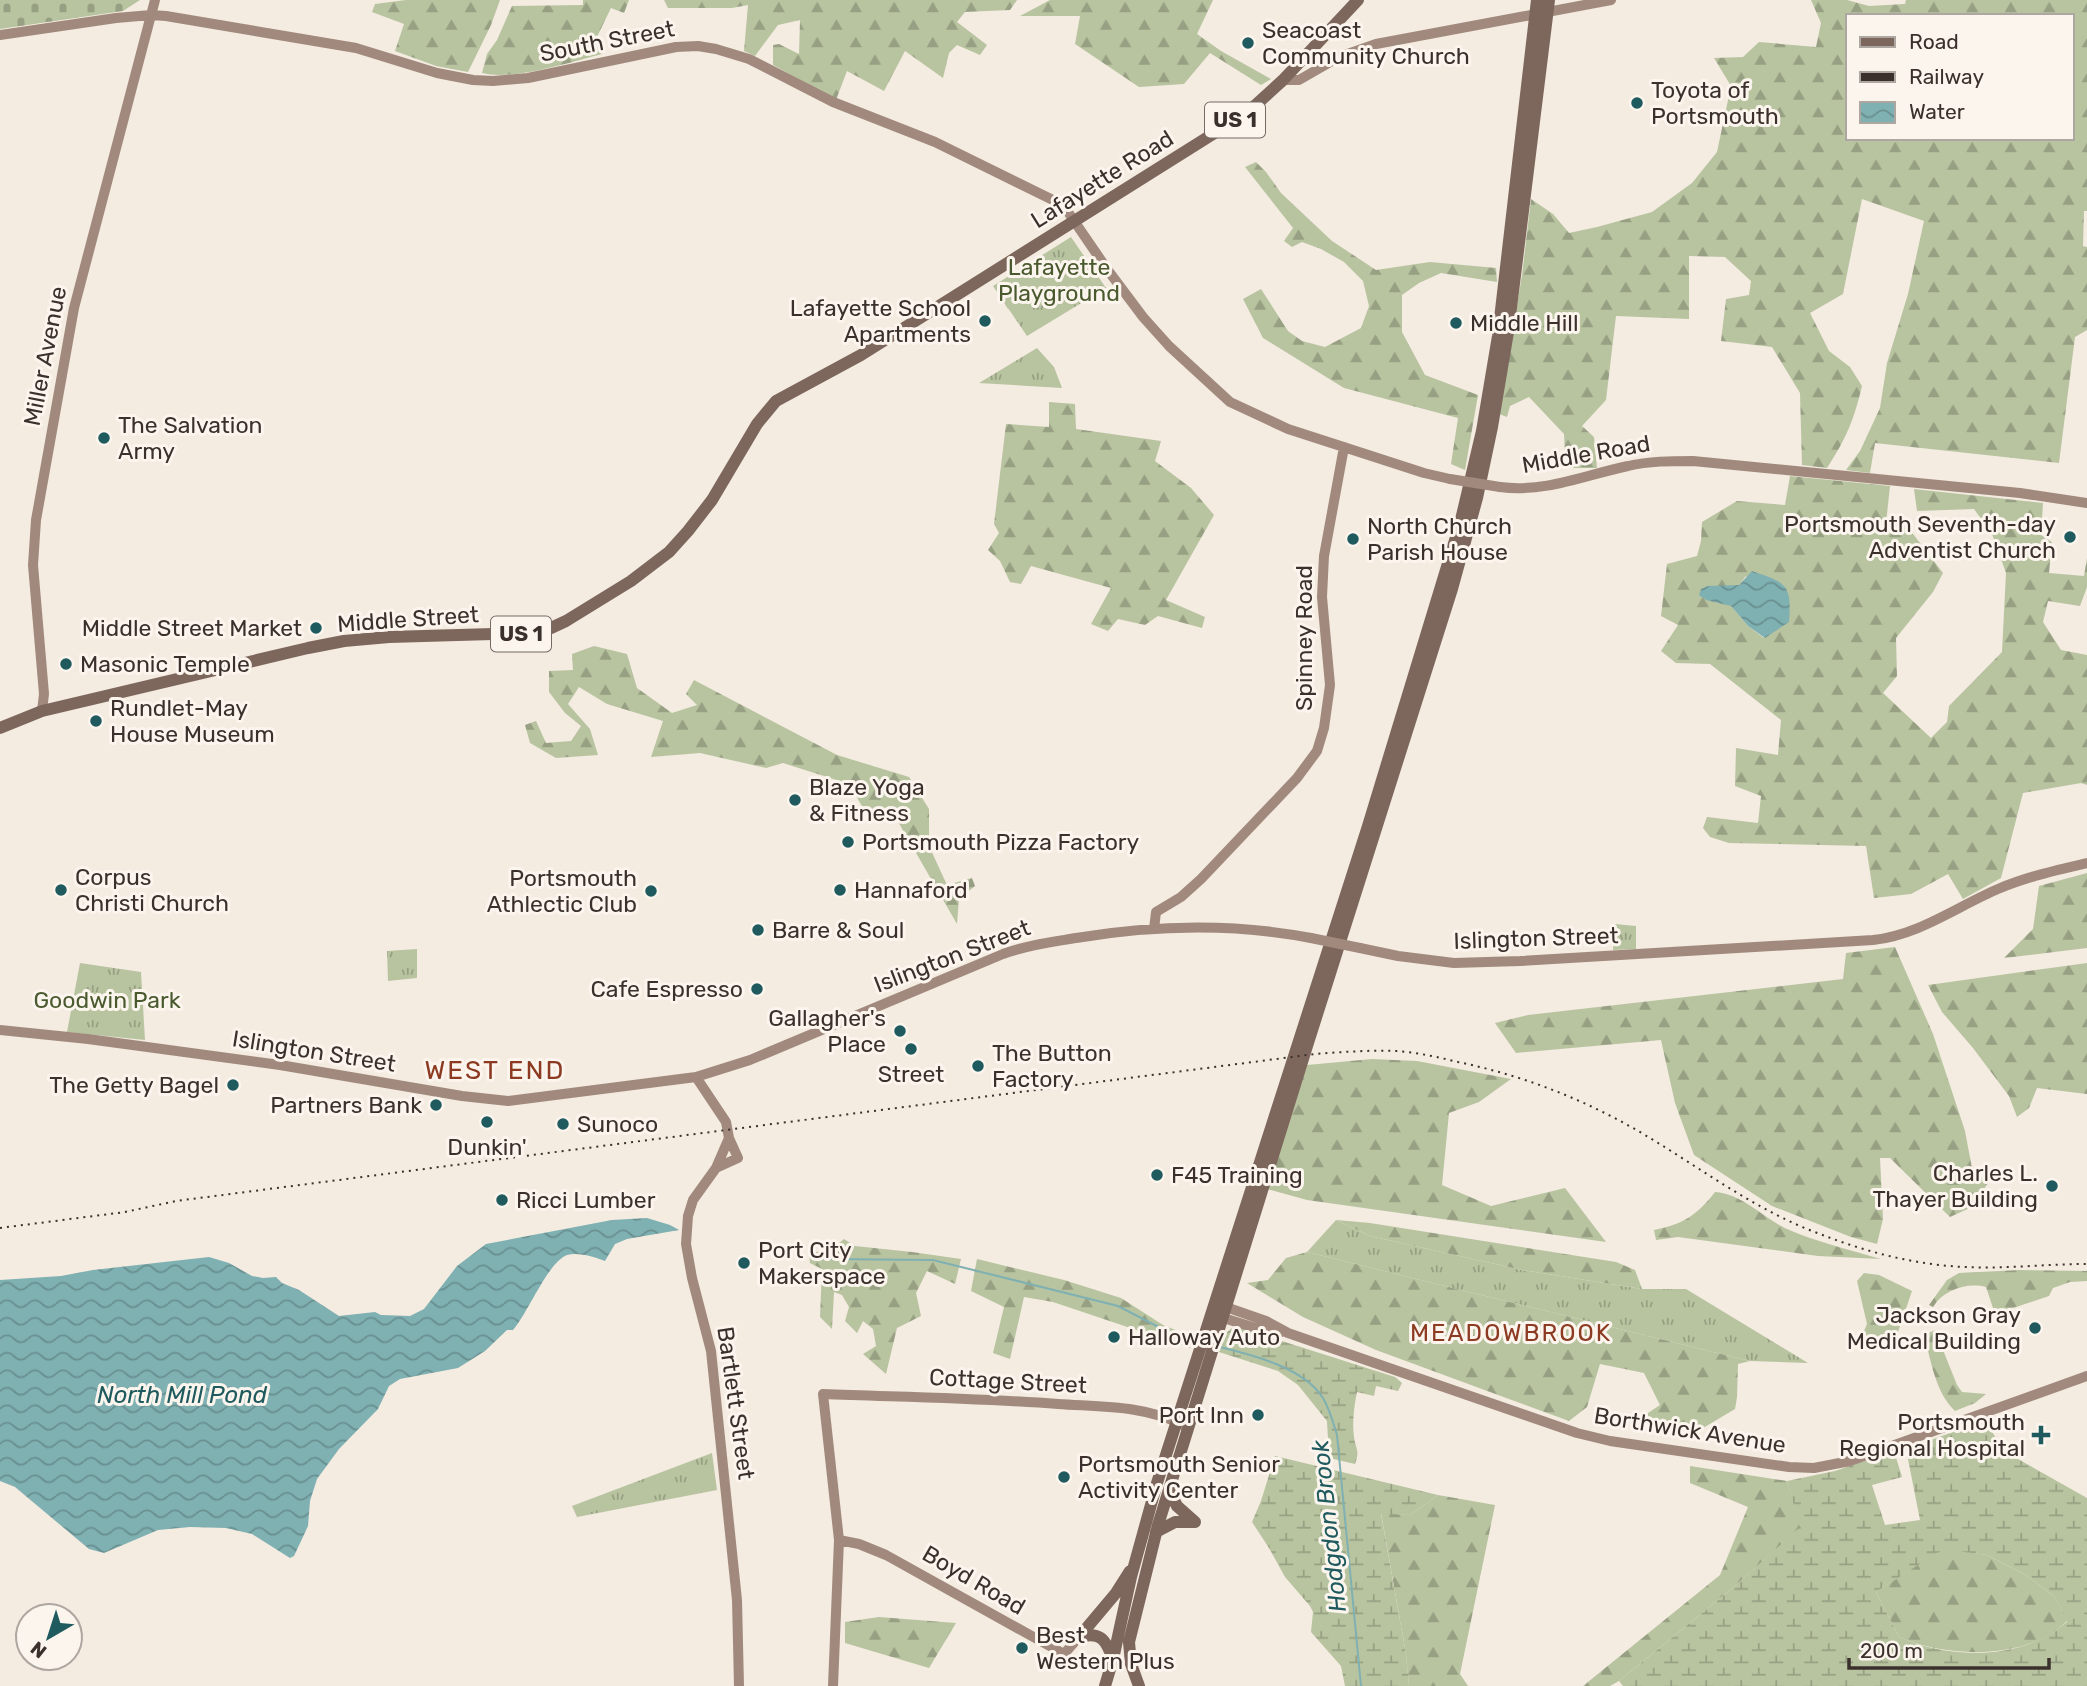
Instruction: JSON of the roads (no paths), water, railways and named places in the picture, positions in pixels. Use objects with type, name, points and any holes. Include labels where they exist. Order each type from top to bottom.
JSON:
[{"type":"main road","name":"Lafayette Road","points":[[845,365],[1248,112],[1283,80],[1358,0]]},
{"type":"main road","points":[[1105,1686],[1114,1659],[1152,1500],[1182,1424],[1219,1311],[1464,512],[1482,431],[1498,336],[1544,9],[1537,0]]},
{"type":"main road","name":"Middle Street","points":[[0,728],[42,711],[172,679],[344,642],[412,636],[528,633],[559,625],[631,581],[669,552],[712,500],[770,407],[788,393],[845,365]]},
{"type":"main road","points":[[1139,1686],[1130,1664],[1129,1642],[1169,1490],[1182,1424]]},
{"type":"main road","points":[[1156,1532],[1175,1522],[1195,1522],[1177,1506],[1169,1490]]},
{"type":"main road","points":[[1079,1637],[1115,1592],[1137,1556]]},
{"type":"main road","points":[[1079,1637],[1099,1637],[1109,1645],[1114,1659]]},
{"type":"street","name":"Miller Avenue","points":[[42,711],[44,694],[33,556],[36,520],[74,308],[155,0]]},
{"type":"street","points":[[1283,80],[1299,80],[1339,57],[1369,46],[1544,9],[1611,0]]},
{"type":"street","name":"South Street","points":[[0,35],[151,15],[240,27],[356,48],[437,73],[483,81],[528,78],[676,47],[716,49],[749,59],[832,102],[914,133],[1053,199],[1074,221],[1147,323],[1230,402]]},
{"type":"street","name":"Middle Road","points":[[1230,402],[1276,425],[1343,447],[1450,479],[1500,487],[1551,486],[1651,462],[1707,461],[2087,503]]},
{"type":"street","name":"Spinney Road","points":[[1154,929],[1157,912],[1189,890],[1244,834],[1307,767],[1321,740],[1329,685],[1322,597],[1324,556],[1343,447]]},
{"type":"street","name":"Islington Street","points":[[0,1030],[280,1065],[496,1101],[530,1100],[696,1077],[750,1060],[1010,951],[1084,936],[1154,929],[1255,929],[1398,956],[1454,963],[1873,940],[1905,934],[2010,885],[2087,863]]},
{"type":"street","name":"Bartlett Street","points":[[696,1077],[726,1122],[729,1138],[738,1158],[716,1168],[693,1200],[687,1224],[686,1244],[711,1350],[737,1600],[739,1686]]},
{"type":"street","name":"Borthwick Avenue","points":[[1219,1311],[1262,1330],[1288,1333],[1587,1436],[1801,1468],[1850,1461],[2087,1376]]},
{"type":"street","name":"Cottage Street","points":[[839,1540],[823,1394],[983,1399],[1115,1408],[1142,1412],[1182,1424]]},
{"type":"street","points":[[833,1686],[839,1540]]},
{"type":"street","name":"Boyd Road","points":[[839,1540],[859,1544],[886,1555],[1064,1654],[1079,1637]]},
{"type":"water","points":[[1752,571],[1779,582],[1788,592],[1789,622],[1765,638],[1748,626],[1731,606],[1706,600],[1699,595],[1701,589],[1708,586],[1739,585]]},
{"type":"water","name":"North Mill Pond","points":[[647,1218],[679,1230],[627,1239],[615,1244],[605,1261],[581,1255],[567,1255],[553,1267],[513,1330],[507,1330],[485,1351],[458,1368],[400,1379],[389,1386],[378,1409],[339,1449],[317,1479],[310,1501],[308,1526],[294,1556],[290,1558],[252,1534],[226,1528],[190,1527],[158,1530],[104,1553],[89,1549],[15,1487],[0,1481],[0,1280],[61,1276],[209,1257],[229,1263],[252,1276],[276,1277],[339,1316],[375,1312],[381,1315],[410,1316],[424,1309],[457,1266],[486,1244],[612,1220]]},
{"type":"waterway","name":"Hodgdon Brook","points":[[824,1259],[933,1260],[1118,1306],[1174,1335],[1196,1341]]},
{"type":"waterway","name":"Hodgdon Brook","points":[[1220,1347],[1277,1364],[1304,1378],[1328,1407],[1337,1435],[1361,1686]]},
{"type":"railway","points":[[0,1228],[125,1212],[176,1201],[1315,1054],[1385,1051],[1419,1054],[1507,1074],[1578,1100],[1645,1135],[1774,1214],[1855,1246],[1891,1256],[1947,1266],[2087,1264]]},
{"type":"place","name":"Seacoast Community Church","points":[[1248,43]]},
{"type":"place","name":"Toyota of Portsmouth","points":[[1637,103]]},
{"type":"place","name":"Lafayette School Apartments","points":[[985,321]]},
{"type":"place","name":"Middle Hill","points":[[1456,323]]},
{"type":"place","name":"The Salvation Army","points":[[104,438]]},
{"type":"place","name":"Portsmouth Seventh-day Adventist Church","points":[[2070,537]]},
{"type":"place","name":"North Church Parish House","points":[[1353,539]]},
{"type":"place","name":"Middle Street Market","points":[[316,628]]},
{"type":"place","name":"Masonic Temple","points":[[66,664]]},
{"type":"place","name":"Rundlet-May House Museum","points":[[96,721]]},
{"type":"place","name":"Blaze Yoga & Fitness","points":[[795,800]]},
{"type":"place","name":"Portsmouth Pizza Factory","points":[[848,842]]},
{"type":"place","name":"Corpus Christi Church","points":[[61,890]]},
{"type":"place","name":"Hannaford","points":[[840,890]]},
{"type":"place","name":"Portsmouth Athlectic Club","points":[[651,891]]},
{"type":"place","name":"Barre & Soul","points":[[758,930]]},
{"type":"place","name":"Cafe Espresso","points":[[757,989]]},
{"type":"place","name":"Gallagher's Place","points":[[900,1031]]},
{"type":"place","name":"Street","points":[[911,1049]]},
{"type":"place","name":"The Button Factory","points":[[978,1066]]},
{"type":"place","name":"The Getty Bagel","points":[[233,1085]]},
{"type":"place","name":"Partners Bank","points":[[436,1105]]},
{"type":"place","name":"Dunkin'","points":[[487,1122]]},
{"type":"place","name":"Sunoco","points":[[563,1124]]},
{"type":"place","name":"F45 Training","points":[[1157,1175]]},
{"type":"place","name":"Charles L. Thayer Building","points":[[2052,1186]]},
{"type":"place","name":"Ricci Lumber","points":[[502,1200]]},
{"type":"place","name":"Port City Makerspace","points":[[744,1263]]},
{"type":"place","name":"Jackson Gray Medical Building","points":[[2035,1328]]},
{"type":"place","name":"Halloway Auto","points":[[1114,1337]]},
{"type":"place","name":"Port Inn","points":[[1258,1415]]},
{"type":"place","name":"Portsmouth Regional Hospital","points":[[2041,1435]]},
{"type":"place","name":"Portsmouth Senior Activity Center","points":[[1064,1477]]},
{"type":"place","name":"Best Western Plus","points":[[1022,1648]]},
{"type":"district","name":"WEST END","points":[[495,1070]]},
{"type":"district","name":"MEADOWBROOK","points":[[1511,1333]]},
{"type":"park label","name":"Lafayette Playground","points":[[1059,280]]},
{"type":"park label","name":"Goodwin Park","points":[[107,1000]]}]
